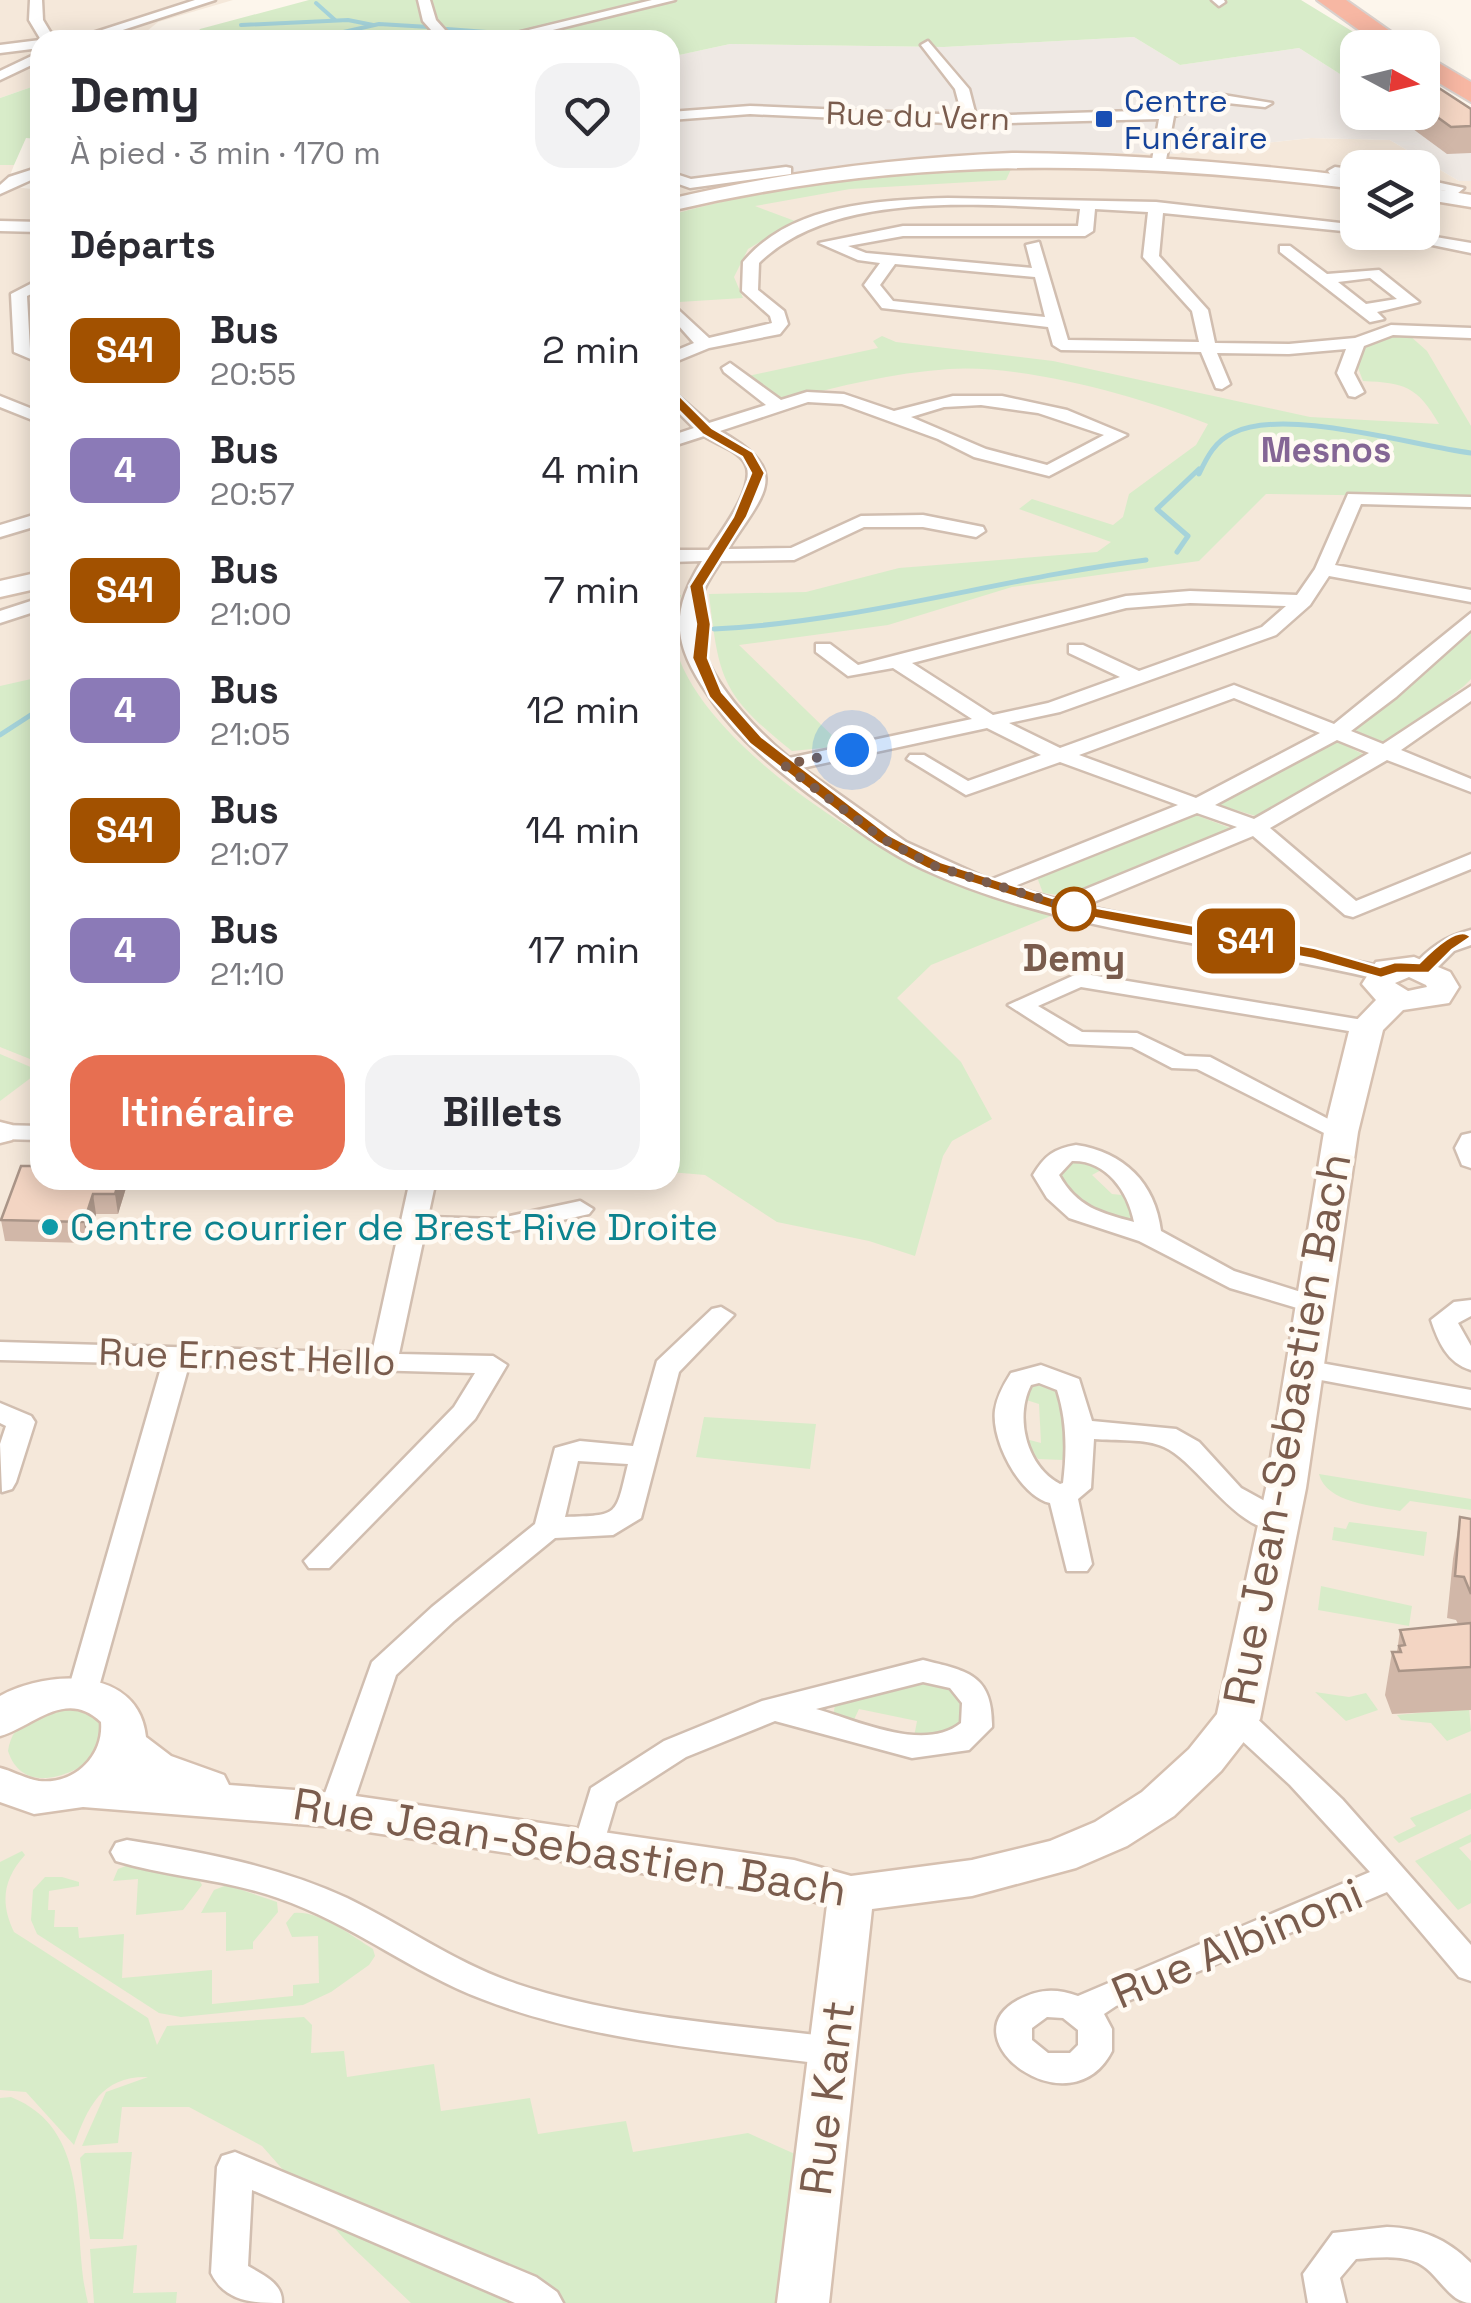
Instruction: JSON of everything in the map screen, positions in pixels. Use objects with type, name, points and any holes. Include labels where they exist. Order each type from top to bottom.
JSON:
[{"type":"highway","points":[[1329,0],[1375,30]]},
{"type":"highway","points":[[1347,0],[1394,30]]},
{"type":"highway","points":[[1440,60],[1471,82]]},
{"type":"highway","points":[[1440,73],[1471,94]]},
{"type":"street","points":[[36,0],[36,20],[42,30]]},
{"type":"street","points":[[111,30],[209,0]]},
{"type":"street","points":[[424,0],[430,21],[438,30]]},
{"type":"street","points":[[542,30],[669,0]]},
{"type":"street","points":[[0,49],[30,45]]},
{"type":"street","points":[[928,46],[962,88],[970,120]]},
{"type":"street","points":[[0,76],[30,61]]},
{"type":"street","name":"Rue du Vern","points":[[680,115],[750,110],[970,120],[1167,114],[1217,98],[1265,103]]},
{"type":"street","points":[[1159,160],[1167,114]]},
{"type":"street","points":[[680,204],[740,189],[849,172],[1049,159],[1159,160],[1340,181]]},
{"type":"street","points":[[680,186],[786,170]]},
{"type":"street","points":[[1335,171],[1340,172]]},
{"type":"street","points":[[2,190],[30,174]]},
{"type":"street","points":[[680,180],[690,184]]},
{"type":"street","points":[[1440,186],[1457,188],[1464,198]]},
{"type":"street","points":[[2,190],[30,193]]},
{"type":"street","points":[[680,354],[705,344],[761,336],[780,324],[778,314],[750,292],[747,275],[751,262],[789,232],[817,220],[904,205],[1088,205],[1156,208],[1340,228]]},
{"type":"street","points":[[831,244],[904,232],[1085,231],[1088,205]]},
{"type":"street","points":[[1156,208],[1151,256],[1200,310],[1211,347],[1212,366],[1222,384]]},
{"type":"street","points":[[0,226],[30,227]]},
{"type":"street","points":[[789,232],[864,257],[1040,273]]},
{"type":"street","points":[[1440,243],[1471,248]]},
{"type":"street","points":[[1034,245],[1061,345],[1289,350],[1358,343],[1391,330],[1471,333]]},
{"type":"street","points":[[1285,249],[1391,330]]},
{"type":"street","points":[[890,260],[872,286],[888,305],[1055,323]]},
{"type":"street","points":[[1324,280],[1374,273],[1411,302],[1364,310]]},
{"type":"street","points":[[30,289],[19,294],[22,352],[30,355]]},
{"type":"street","points":[[680,317],[705,344]]},
{"type":"street","points":[[1355,392],[1344,379],[1344,364],[1358,343]]},
{"type":"street","points":[[730,368],[780,407]]},
{"type":"street","points":[[680,439],[807,397],[844,399],[980,453],[1049,471],[1118,435],[1058,410],[1012,402],[960,400],[893,416]]},
{"type":"street","points":[[0,401],[30,414]]},
{"type":"street","points":[[680,404],[707,431],[748,455],[758,473],[740,517],[696,589],[685,615],[715,694],[784,765],[883,839],[934,866],[993,887],[1062,907],[1315,954],[1429,1000],[1445,986],[1446,946],[1471,937]]},
{"type":"street","points":[[784,765],[1054,708],[1269,632],[1303,600],[1324,569],[1354,498],[1471,502]]},
{"type":"street","points":[[680,556],[794,554],[861,522],[922,521],[976,530]]},
{"type":"street","points":[[0,530],[30,522]]},
{"type":"street","points":[[1324,569],[1471,596]]},
{"type":"street","points":[[0,588],[30,582]]},
{"type":"street","points":[[824,648],[855,672],[1126,602],[1190,597],[1303,600]]},
{"type":"street","points":[[0,617],[30,607]]},
{"type":"street","points":[[993,887],[1200,805],[1337,731],[1408,678],[1471,619]]},
{"type":"street","points":[[1076,649],[1140,679]]},
{"type":"street","points":[[897,662],[992,723],[1042,748],[1066,753],[1256,827],[1353,910],[1471,862]]},
{"type":"street","points":[[918,759],[966,789],[1234,691],[1471,786]]},
{"type":"street","points":[[1062,907],[1256,827],[1384,752],[1471,692]]},
{"type":"street","points":[[1341,1132],[1202,1062],[1181,1063],[1137,1040],[1076,1040],[1020,1005],[1079,980],[1366,1027],[1389,986]]},
{"type":"street","name":"Rue Jean-Sebastien Bach","points":[[9,1798],[81,1790],[242,1799],[589,1846],[794,1878],[851,1894],[1022,1868],[1111,1834],[1158,1804],[1205,1760],[1238,1719],[1280,1522],[1341,1132],[1366,1027]]},
{"type":"street","points":[[0,1132],[30,1133]]},
{"type":"street","points":[[1471,1140],[1467,1148],[1471,1160]]},
{"type":"street","points":[[384,1362],[422,1190]]},
{"type":"street","points":[[415,1224],[496,1227],[580,1209]]},
{"type":"street","points":[[1148,1235],[1212,1270],[1260,1290],[1314,1305]]},
{"type":"street","points":[[1471,1308],[1462,1308],[1444,1320],[1453,1344],[1471,1361]]},
{"type":"street","points":[[548,1528],[613,1525],[632,1511],[670,1362],[722,1315]]},
{"type":"street","name":"Rue Ernest Hello","points":[[0,1351],[494,1365],[465,1414],[319,1561]]},
{"type":"street","points":[[82,1694],[180,1354]]},
{"type":"street","points":[[1304,1369],[1471,1399]]},
{"type":"street","points":[[1041,1374],[1069,1385],[1079,1429],[1077,1488],[1063,1494],[1048,1493],[1013,1446],[1009,1397],[1020,1379],[1041,1374]]},
{"type":"street","points":[[0,1412],[21,1422],[2,1482]]},
{"type":"street","points":[[1079,1429],[1166,1436],[1189,1449],[1231,1495],[1280,1522]]},
{"type":"street","points":[[335,1810],[382,1670],[548,1528],[565,1455],[580,1450],[644,1456]]},
{"type":"street","points":[[1063,1494],[1077,1564]]},
{"type":"street","points":[[589,1846],[602,1796],[676,1749],[774,1710],[922,1671],[960,1680],[976,1702],[976,1727],[958,1742],[912,1747],[774,1710]]},
{"type":"street","points":[[2,1715],[50,1694],[82,1694],[113,1707],[125,1725],[126,1745],[111,1771],[81,1790]]},
{"type":"street","points":[[1238,1719],[1282,1756],[1471,1968]]},
{"type":"street","name":"Rue Jean-Sebastien Bach","points":[[126,1745],[155,1768],[242,1799]]},
{"type":"street","points":[[127,1852],[224,1868],[331,1905],[448,1972],[516,1998],[602,2019],[833,2052]]},
{"type":"street","name":"Rue Albinoni","points":[[1082,2011],[1104,1996],[1393,1876]]},
{"type":"street","name":"Rue Kant","points":[[803,2303],[851,1894]]},
{"type":"street","points":[[264,2303],[264,2296],[229,2272],[235,2167],[523,2288],[544,2303]]},
{"type":"street","points":[[1327,2303],[1322,2274],[1346,2244],[1402,2242],[1445,2256],[1471,2290]]},
{"type":"shaded area","points":[[0,0],[233,0],[158,22],[148,30],[30,30],[30,88],[0,98]]},
{"type":"shaded area","points":[[1134,37],[1180,65],[1299,48],[1340,74],[1340,130],[1440,130],[1440,112],[1471,112],[1471,181],[1459,181],[1440,170],[1440,150],[1407,150],[1390,140],[1311,138],[1168,154],[1076,152],[899,161],[900,165],[693,182],[680,176],[680,55],[730,44],[944,47]]},
{"type":"shaded area","points":[[1311,138],[1390,140],[1407,150],[1340,150],[1340,250],[1440,250],[1440,170],[1459,181],[1471,181],[1471,2303],[0,2303],[0,165],[14,165],[6,186],[30,189],[30,1190],[680,1190],[680,184],[898,161],[1076,152],[1168,154]]},
{"type":"green space","points":[[309,0],[1301,0],[1350,30],[1340,30],[1340,74],[1299,48],[1180,65],[1134,37],[944,47],[730,44],[680,55],[680,30],[199,30]]},
{"type":"green space","points":[[30,88],[30,138],[26,138],[14,165],[0,165],[0,98]]},
{"type":"green space","points":[[1012,167],[1006,180],[850,189],[755,206],[795,221],[748,249],[734,277],[743,298],[680,302],[680,212],[755,195],[925,173]]},
{"type":"green space","points":[[1409,335],[1427,351],[1471,426],[1471,497],[1266,494],[1199,561],[1012,587],[888,625],[739,645],[843,746],[792,751],[751,715],[728,684],[716,647],[709,594],[806,592],[899,568],[1097,552],[1111,542],[1019,509],[1032,499],[1113,525],[1123,517],[1129,494],[1196,445],[1208,424],[1116,393],[1011,372],[949,369],[907,374],[784,401],[748,376],[878,348],[873,341],[882,336],[896,342],[1053,361],[1310,417],[1439,424],[1424,402],[1408,389],[1363,381],[1355,360],[1372,344]]},
{"type":"green space","points":[[1471,631],[1471,679],[1464,686],[1387,744],[1350,728],[1424,675]]},
{"type":"green space","points":[[680,658],[709,709],[747,750],[794,790],[845,825],[944,879],[993,898],[1058,913],[931,965],[897,998],[961,1062],[992,1119],[952,1141],[943,1156],[915,1256],[869,1241],[777,1222],[705,1175],[680,1173]]},
{"type":"green space","points":[[30,679],[30,1059],[0,1047],[0,686]]},
{"type":"green space","points":[[1334,740],[1367,756],[1259,817],[1216,804]]},
{"type":"green space","points":[[1193,814],[1233,829],[1066,896],[1043,893],[1037,877]]},
{"type":"green space","points":[[0,1054],[30,1067],[30,1078],[0,1101]]},
{"type":"green space","points":[[1064,1159],[1103,1169],[1092,1175],[1112,1194],[1131,1196],[1135,1216],[1127,1222],[1081,1205],[1058,1176]]},
{"type":"green space","points":[[1038,1385],[1062,1394],[1067,1456],[1063,1460],[1038,1459],[1022,1438],[1041,1443],[1039,1404],[1020,1398],[1026,1389]]},
{"type":"green space","points":[[704,1417],[816,1424],[810,1469],[696,1457]]},
{"type":"green space","points":[[1319,1474],[1471,1499],[1471,1510],[1410,1501],[1400,1511],[1365,1505],[1331,1491]]},
{"type":"green space","points":[[1349,1522],[1427,1532],[1424,1556],[1332,1540],[1334,1527],[1346,1529]]},
{"type":"green space","points":[[1321,1586],[1412,1606],[1409,1626],[1318,1610]]},
{"type":"green space","points":[[915,1681],[945,1688],[962,1702],[967,1709],[957,1735],[914,1737],[917,1721],[859,1709],[851,1726],[833,1716],[836,1699]]},
{"type":"green space","points":[[1315,1692],[1349,1697],[1366,1693],[1378,1710],[1346,1721]]},
{"type":"green space","points":[[68,1708],[82,1710],[101,1723],[100,1754],[77,1769],[50,1778],[25,1774],[8,1751],[15,1732],[29,1719]]},
{"type":"green space","points":[[1469,1708],[1471,1731],[1447,1741],[1431,1723],[1401,1720],[1397,1715]]},
{"type":"green space","points":[[1471,1793],[1471,1809],[1399,1843],[1393,1837],[1416,1826],[1410,1818]]},
{"type":"green space","points":[[1471,1834],[1471,1842],[1459,1848],[1471,1861],[1471,1903],[1458,1910],[1415,1861]]},
{"type":"green space","points":[[22,1851],[25,1855],[12,1873],[6,1892],[14,1932],[148,2018],[157,2045],[167,2026],[304,2017],[312,2025],[311,2053],[344,2051],[347,2077],[434,2064],[441,2111],[530,2098],[538,2134],[626,2121],[633,2152],[748,2133],[806,2159],[790,2303],[411,2303],[346,2241],[262,2146],[189,2107],[122,2107],[118,2143],[82,2146],[106,2092],[148,2077],[119,2082],[99,2096],[74,2145],[26,2092],[0,2090],[0,1862]]},
{"type":"green space","points":[[131,1864],[197,1877],[202,1885],[183,1910],[136,1915],[138,1879],[113,1881],[118,1869]]},
{"type":"green space","points":[[45,1877],[79,1882],[79,1886],[49,1891],[48,1910],[55,1910],[54,1927],[78,1927],[79,1938],[124,1934],[122,1978],[212,1970],[212,2004],[293,1996],[293,1985],[319,1983],[318,1936],[292,1937],[286,1923],[294,1913],[335,1925],[373,1949],[375,1956],[369,1965],[331,1992],[303,2005],[181,2017],[159,2013],[37,1934],[31,1920],[33,1890]]},
{"type":"green space","points":[[227,1885],[277,1902],[278,1912],[253,1942],[253,1949],[226,1951],[226,1912],[201,1913],[214,1890]]},
{"type":"green space","points":[[11,2097],[38,2113],[56,2134],[68,2159],[75,2186],[88,2303],[0,2303],[0,2098]]},
{"type":"green space","points":[[132,2152],[123,2239],[90,2239],[80,2158],[85,2153]]},
{"type":"green space","points":[[137,2245],[133,2293],[177,2292],[176,2303],[94,2303],[90,2249]]},
{"type":"building","points":[[1440,89],[1471,109],[1471,126],[1451,127],[1440,119]]},
{"type":"building","points":[[21,1166],[30,1166],[30,1190],[116,1190],[115,1194],[93,1194],[84,1222],[1,1220]]},
{"type":"building","points":[[1460,1517],[1471,1519],[1471,1594],[1464,1577],[1455,1576]]},
{"type":"building","points":[[1471,1623],[1471,1667],[1399,1671],[1392,1652],[1401,1652],[1399,1646],[1405,1645],[1400,1630]]},
{"type":"waterway","points":[[529,30],[655,0]]},
{"type":"waterway","points":[[316,3],[335,20]]},
{"type":"waterway","points":[[241,25],[348,20],[373,25]]},
{"type":"waterway","points":[[352,30],[379,24],[429,27]]},
{"type":"waterway","points":[[447,29],[460,30]]},
{"type":"waterway","points":[[1177,552],[1188,536],[1157,509],[1199,469],[1199,474],[1216,445],[1233,433],[1255,426],[1315,426],[1471,453]]},
{"type":"waterway","points":[[714,629],[822,618],[1146,560]]},
{"type":"waterway","points":[[0,735],[30,716]]},
{"type":"bus line","name":"S41","points":[[680,404],[707,431],[748,455],[758,473],[740,517],[696,589],[704,624],[700,658],[704,674],[715,694],[756,740],[883,839],[934,866],[1062,907],[1315,954],[1381,973],[1395,967],[1423,969],[1446,946],[1471,937]]},
{"type":"place","name":"Centre Funéraire","points":[[1104,119]]},
{"type":"place","name":"Demy","points":[[1074,909]]},
{"type":"place","name":"Centre courrier de Brest Rive Droite","points":[[50,1227]]},
{"type":"district","name":"Mesnos","points":[[1326,450]]},
{"type":"route","points":[[852,750],[784,765],[883,839],[934,866],[1074,909]]}]
